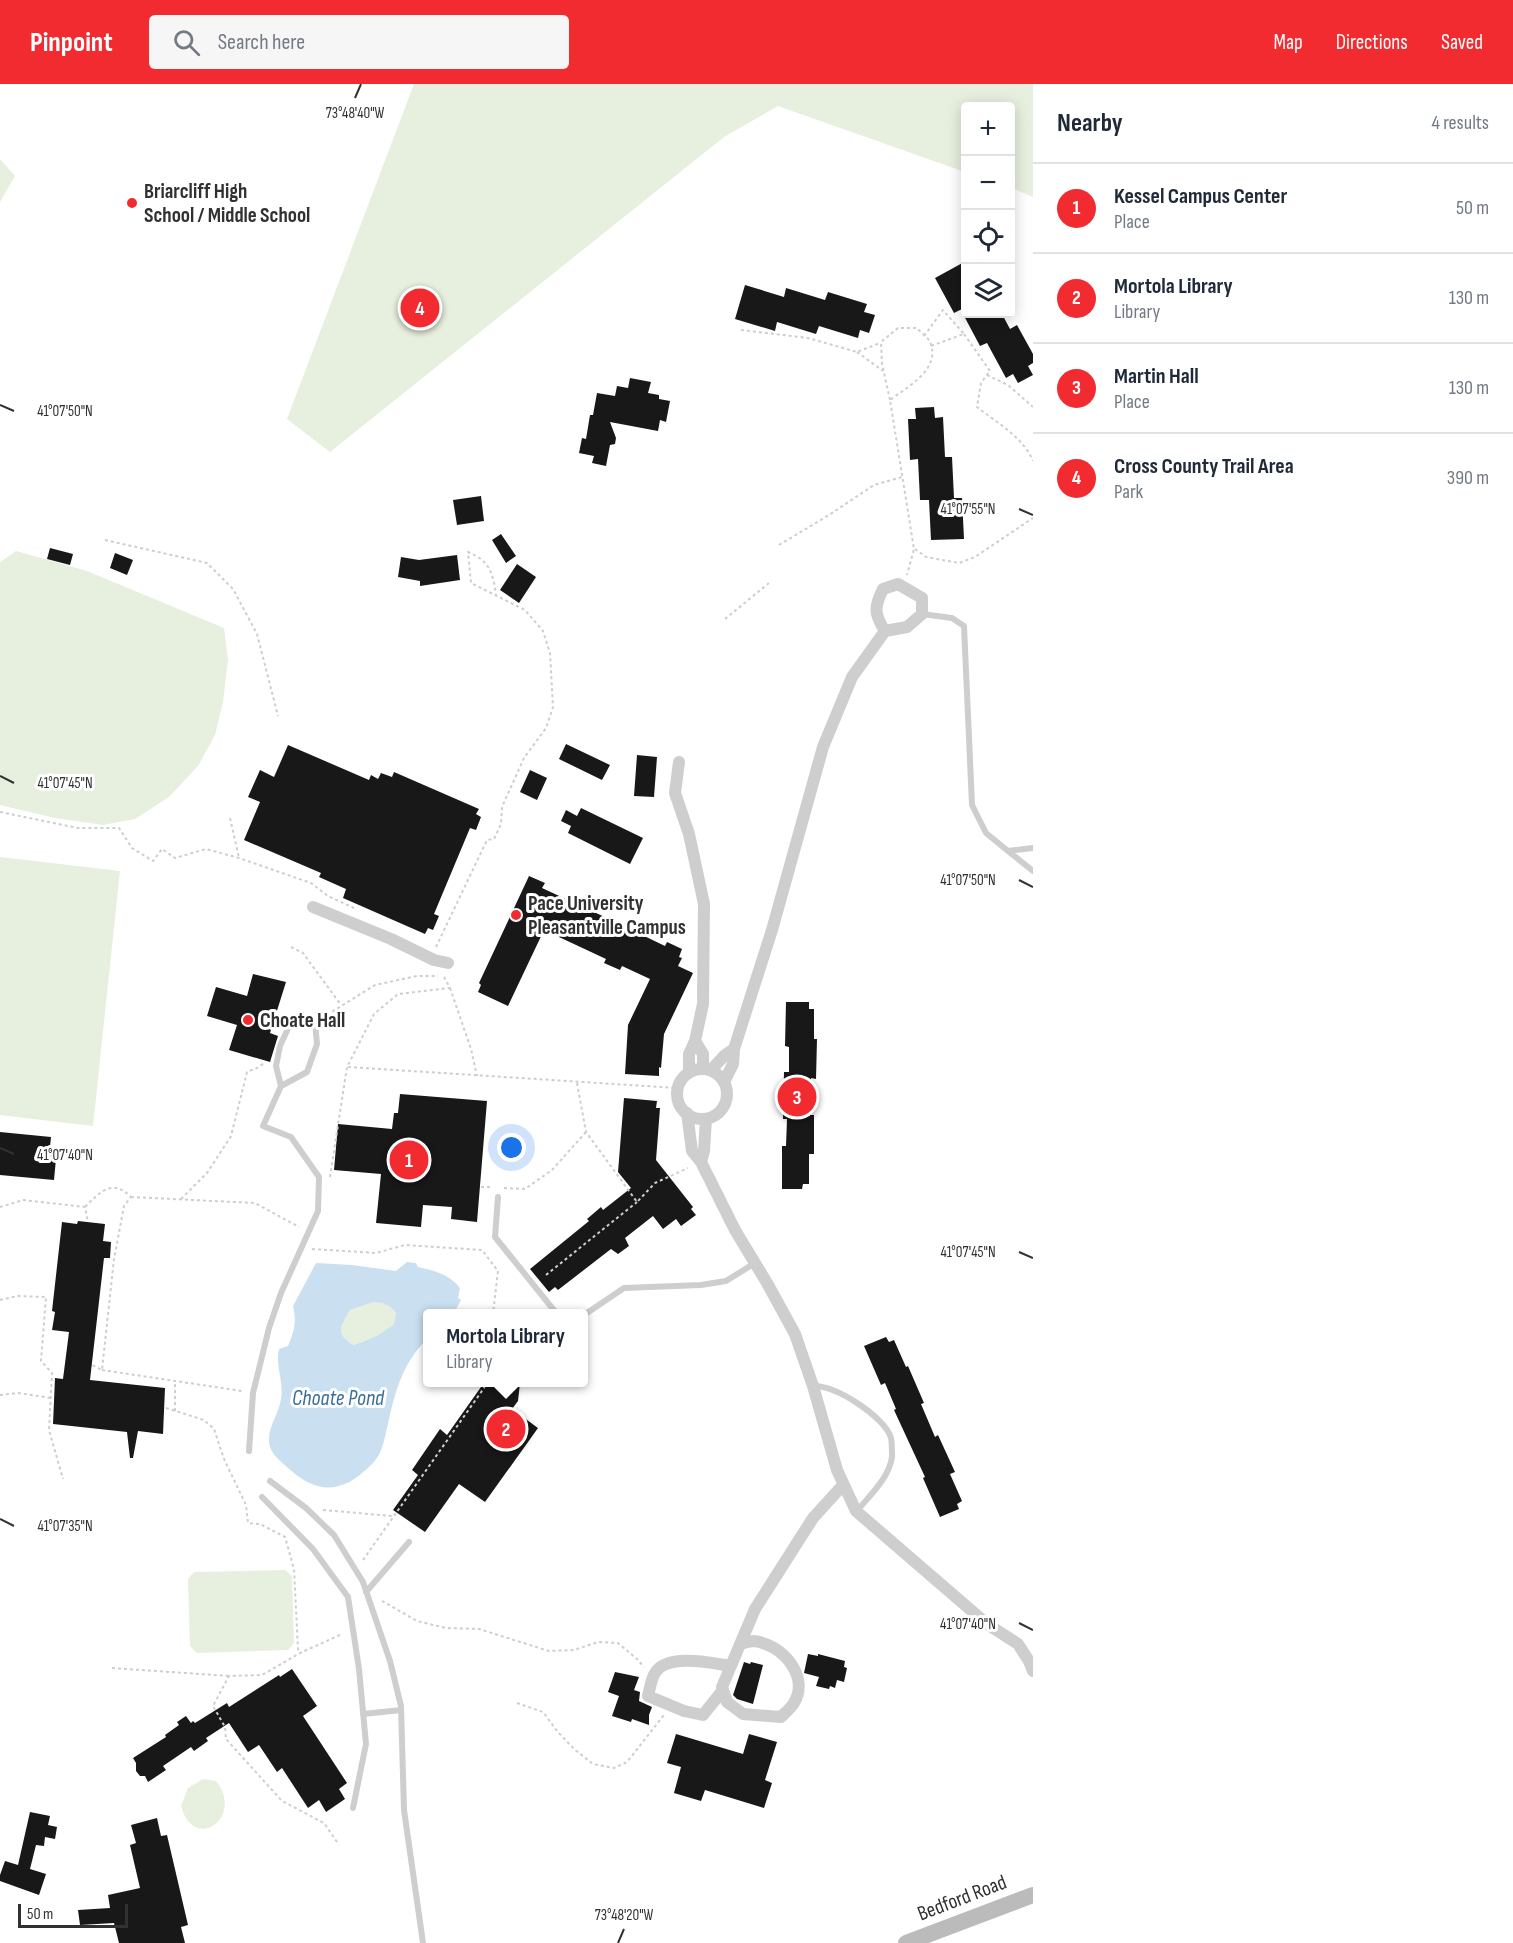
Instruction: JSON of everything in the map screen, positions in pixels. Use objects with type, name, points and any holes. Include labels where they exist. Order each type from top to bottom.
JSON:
[{"type":"main road","name":"Bedford Road","points":[[906,1943],[929,1939],[1033,1895]]},
{"type":"street","points":[[734,1049],[707,1069],[689,1072],[684,1076],[677,1088],[678,1102],[693,1117],[706,1119],[713,1116],[724,1105],[727,1097],[724,1082],[733,1064],[734,1049],[772,930],[823,747],[852,677],[885,631],[907,627],[922,614],[922,598],[898,584],[883,589],[876,603],[877,619],[885,631]]},
{"type":"street","points":[[679,762],[675,793],[689,834],[704,904],[703,1004],[695,1041],[689,1054],[689,1072]]},
{"type":"street","points":[[313,907],[444,963]]},
{"type":"street","points":[[695,1041],[703,1054],[707,1069],[724,1082]]},
{"type":"street","points":[[687,1113],[692,1151],[701,1162],[735,1230],[795,1334],[813,1386],[837,1470],[856,1511],[987,1624],[1018,1644],[1029,1660],[1033,1671]]},
{"type":"street","points":[[701,1162],[706,1119]]},
{"type":"street","points":[[740,1644],[753,1641],[776,1649],[793,1665],[799,1683],[794,1703],[781,1717],[743,1714],[727,1702],[722,1687],[740,1644],[755,1609],[808,1526],[843,1485]]},
{"type":"street","points":[[723,1690],[703,1715],[671,1706],[648,1696],[655,1673],[666,1663],[708,1662],[731,1666]]},
{"type":"lane","points":[[922,614],[952,618],[964,626],[972,805],[986,833],[1033,871]]},
{"type":"lane","points":[[1008,851],[1033,848]]},
{"type":"lane","points":[[249,1451],[253,1393],[269,1328],[281,1293],[318,1211],[319,1177],[291,1137],[263,1126],[281,1086],[307,1072],[317,1044],[315,1023],[290,1024],[280,1046],[276,1066],[281,1086]]},
{"type":"lane","points":[[498,1197],[495,1237],[553,1309]]},
{"type":"lane","points":[[588,1312],[624,1288],[701,1285],[726,1281],[755,1263]]},
{"type":"lane","points":[[813,1386],[820,1385],[848,1396],[874,1415],[891,1437],[892,1458],[881,1483],[856,1511]]},
{"type":"lane","points":[[270,1482],[306,1508],[334,1535],[363,1582],[390,1661],[401,1710],[404,1810],[423,1943]]},
{"type":"lane","points":[[262,1497],[313,1549],[348,1597],[359,1669],[366,1744],[353,1808]]},
{"type":"lane","points":[[366,1592],[409,1542]]},
{"type":"lane","points":[[363,1714],[401,1710]]},
{"type":"path","points":[[924,336],[943,310],[964,334],[990,371],[981,383],[977,407],[1012,435],[1030,453],[1033,460]]},
{"type":"path","points":[[857,352],[881,342],[898,328],[917,328],[930,341],[932,358],[926,372],[890,400]]},
{"type":"path","points":[[741,330],[808,338],[857,352],[883,371]]},
{"type":"path","points":[[931,346],[964,334]]},
{"type":"path","points":[[881,342],[883,371],[890,400],[914,549],[904,586]]},
{"type":"path","points":[[987,375],[1008,384],[1033,407]]},
{"type":"path","points":[[778,545],[874,485],[902,477]]},
{"type":"path","points":[[914,549],[926,557],[959,563],[975,558],[1033,518]]},
{"type":"path","points":[[105,540],[207,563],[233,589],[257,634],[278,716]]},
{"type":"path","points":[[444,963],[435,949],[487,840],[494,839],[501,824],[502,807],[524,758],[546,728],[553,707],[550,653],[543,631],[525,610],[471,583],[468,552],[480,557],[493,575],[496,595]]},
{"type":"path","points":[[725,619],[769,583]]},
{"type":"path","points":[[0,813],[78,828],[119,828],[132,848],[153,861],[162,849],[175,858],[206,849],[311,883],[328,896],[357,910]]},
{"type":"path","points":[[230,818],[239,858]]},
{"type":"path","points":[[291,947],[303,953],[341,1006]]},
{"type":"path","points":[[315,1023],[375,985],[417,976],[444,975],[471,1049],[477,1076]]},
{"type":"path","points":[[329,1180],[348,1067],[374,1014],[398,993],[450,988]]},
{"type":"path","points":[[181,1199],[207,1173],[231,1136],[247,1072],[266,1061]]},
{"type":"path","points":[[348,1067],[677,1088]]},
{"type":"path","points":[[577,1083],[586,1132],[637,1202]]},
{"type":"path","points":[[481,1187],[525,1189],[552,1170],[586,1132]]},
{"type":"path","points":[[546,1275],[637,1202],[655,1183],[701,1162]]},
{"type":"path","points":[[85,1207],[101,1191],[113,1187],[123,1188],[131,1197],[255,1203],[309,1232]]},
{"type":"path","points":[[102,1370],[114,1259],[124,1206],[131,1197]]},
{"type":"path","points":[[0,1207],[23,1200],[85,1207]]},
{"type":"path","points":[[85,1207],[88,1222]]},
{"type":"path","points":[[301,1249],[376,1253],[405,1245],[482,1250],[498,1271],[494,1309]]},
{"type":"path","points":[[0,1300],[18,1296],[46,1297],[41,1361],[52,1373],[49,1430],[63,1479]]},
{"type":"path","points":[[92,1365],[102,1370],[253,1393]]},
{"type":"path","points":[[175,1381],[175,1412]]},
{"type":"path","points":[[356,1570],[484,1387]]},
{"type":"path","points":[[0,1395],[18,1393],[51,1398]]},
{"type":"path","points":[[166,1408],[204,1420],[214,1430],[224,1459],[246,1504],[248,1523],[260,1524],[285,1537],[294,1569],[300,1653]]},
{"type":"path","points":[[306,1508],[394,1516]]},
{"type":"path","points":[[372,1584],[382,1602],[417,1621],[446,1628],[479,1629],[549,1651],[574,1650],[598,1642],[618,1643],[638,1659],[653,1678]]},
{"type":"path","points":[[112,1668],[229,1676],[262,1675],[300,1653],[346,1632],[352,1623]]},
{"type":"path","points":[[229,1676],[213,1706],[225,1727],[226,1739],[282,1801],[324,1823],[337,1842]]},
{"type":"path","points":[[517,1703],[543,1712],[556,1731],[593,1764],[614,1768],[627,1762],[671,1706]]},
{"type":"green space","points":[[414,84],[1033,84],[1033,197],[1015,190],[1015,102],[961,102],[961,171],[778,106],[724,137],[330,452],[287,419]]},
{"type":"green space","points":[[0,159],[15,176],[0,202]]},
{"type":"green space","points":[[16,551],[87,571],[224,628],[228,660],[223,702],[215,735],[198,766],[169,797],[135,819],[103,825],[55,818],[0,805],[0,562]]},
{"type":"green space","points":[[0,857],[120,871],[93,1126],[0,1115]]},
{"type":"green space","points":[[374,1302],[394,1310],[396,1313],[394,1324],[385,1331],[354,1345],[342,1333],[344,1321],[350,1310]]},
{"type":"green space","points":[[285,1570],[292,1576],[294,1643],[288,1650],[197,1653],[190,1646],[188,1579],[194,1572]]},
{"type":"green space","points":[[203,1779],[216,1781],[223,1794],[225,1807],[221,1817],[214,1825],[205,1829],[196,1827],[187,1820],[181,1806],[188,1788]]},
{"type":"water","name":"Choate Pond","points":[[407,1262],[416,1263],[418,1267],[451,1279],[460,1288],[458,1298],[461,1300],[456,1309],[423,1309],[423,1343],[412,1357],[401,1378],[382,1446],[375,1461],[350,1482],[330,1488],[320,1487],[299,1477],[278,1459],[270,1447],[269,1435],[281,1399],[278,1355],[279,1349],[288,1346],[295,1322],[293,1306],[316,1263],[396,1271]],"holes":[[[374,1302],[384,1304],[396,1313],[394,1324],[380,1334],[354,1345],[344,1337],[341,1329],[350,1310]]]},
{"type":"building","points":[[961,264],[961,310],[954,313],[935,278]]},
{"type":"building","points":[[745,285],[784,297],[786,288],[825,300],[828,292],[867,304],[864,312],[875,315],[869,333],[860,330],[858,338],[819,326],[816,334],[777,322],[775,331],[735,319]]},
{"type":"building","points":[[965,318],[1004,318],[1010,329],[1017,325],[1033,354],[1033,363],[1028,366],[1033,375],[1018,383],[1013,374],[1006,378],[987,343],[980,346]]},
{"type":"building","points":[[630,378],[651,382],[648,393],[659,395],[659,399],[670,401],[666,422],[660,420],[658,431],[610,422],[616,438],[615,444],[610,445],[606,466],[592,463],[594,456],[579,453],[582,438],[586,439],[597,393],[615,396],[617,386],[628,388]]},
{"type":"building","points":[[934,407],[935,418],[943,417],[945,457],[952,457],[954,498],[962,498],[964,539],[931,540],[929,500],[920,500],[918,459],[910,460],[908,419],[916,419],[915,408]]},
{"type":"building","points":[[481,496],[484,521],[457,525],[453,500]]},
{"type":"building","points":[[501,534],[516,556],[506,563],[492,540]]},
{"type":"building","points":[[50,548],[73,554],[70,565],[47,559]]},
{"type":"building","points":[[115,553],[133,560],[127,575],[110,568]]},
{"type":"building","points":[[457,555],[460,580],[420,586],[420,581],[398,577],[401,557],[419,560]]},
{"type":"building","points":[[517,564],[536,577],[519,603],[500,590]]},
{"type":"building","points":[[566,744],[610,765],[602,780],[559,759]]},
{"type":"building","points":[[288,745],[369,780],[371,775],[378,779],[381,773],[392,777],[394,772],[479,809],[476,814],[481,817],[476,830],[470,828],[434,914],[439,916],[433,930],[428,928],[425,934],[343,898],[346,889],[319,877],[321,873],[244,840],[260,802],[248,797],[260,770],[274,777]]},
{"type":"building","points":[[637,755],[657,757],[654,797],[634,796]]},
{"type":"building","points":[[530,770],[547,778],[537,800],[520,792]]},
{"type":"building","points":[[581,808],[643,838],[630,864],[568,833],[571,826],[561,821],[566,810],[577,816]]},
{"type":"building","points":[[529,876],[545,883],[542,888],[622,925],[623,923],[665,946],[667,942],[682,949],[679,957],[682,958],[678,966],[693,973],[664,1034],[659,1076],[625,1074],[628,1025],[650,979],[622,966],[620,970],[604,963],[606,959],[544,930],[508,1006],[478,992],[481,985],[479,983]]},
{"type":"building","name":"Choate Hall","points":[[253,974],[286,982],[270,1033],[278,1036],[270,1062],[229,1050],[237,1025],[207,1016],[216,987],[247,996]]},
{"type":"building","points":[[786,1002],[809,1002],[809,1009],[814,1009],[814,1039],[817,1039],[816,1079],[811,1078],[814,1154],[809,1154],[809,1184],[803,1184],[802,1189],[782,1189],[782,1146],[786,1146],[787,1119],[783,1119],[784,1072],[789,1072],[789,1047],[785,1046]]},
{"type":"building","points":[[400,1094],[487,1101],[477,1222],[451,1219],[452,1207],[423,1205],[421,1227],[376,1223],[381,1174],[334,1170],[338,1124],[392,1129],[394,1113],[398,1113]]},
{"type":"building","points":[[624,1098],[657,1101],[656,1108],[660,1108],[656,1160],[693,1207],[691,1209],[696,1215],[681,1226],[676,1219],[663,1229],[653,1216],[625,1238],[629,1246],[618,1254],[611,1249],[558,1290],[555,1287],[549,1292],[530,1269],[589,1221],[587,1219],[601,1207],[603,1210],[631,1188],[618,1172]]},
{"type":"building","points":[[0,1132],[51,1137],[50,1147],[57,1148],[54,1180],[0,1175]]},
{"type":"building","points":[[78,1221],[105,1224],[103,1241],[111,1242],[110,1258],[104,1258],[90,1380],[165,1388],[163,1434],[138,1431],[133,1458],[130,1458],[127,1432],[53,1424],[55,1378],[63,1379],[69,1332],[52,1330],[62,1222],[77,1224]]},
{"type":"building","points":[[886,1337],[889,1342],[894,1340],[906,1367],[908,1366],[924,1403],[921,1404],[935,1437],[938,1435],[955,1472],[950,1474],[962,1501],[957,1504],[959,1509],[940,1517],[923,1478],[925,1477],[894,1410],[896,1409],[885,1383],[881,1385],[864,1346]]},
{"type":"building","points":[[481,1387],[520,1387],[518,1401],[512,1409],[538,1428],[485,1502],[459,1484],[425,1532],[393,1510],[418,1475],[412,1470],[440,1429],[447,1435]]},
{"type":"building","points":[[808,1654],[818,1656],[818,1654],[845,1661],[844,1667],[847,1668],[844,1682],[837,1680],[835,1688],[830,1686],[829,1689],[816,1686],[819,1677],[804,1673]]},
{"type":"building","points":[[744,1662],[763,1665],[753,1704],[737,1699],[733,1695]]},
{"type":"building","points":[[292,1669],[317,1706],[303,1716],[347,1783],[339,1789],[345,1799],[326,1812],[319,1800],[308,1808],[282,1768],[277,1772],[259,1745],[248,1752],[229,1723],[206,1738],[208,1741],[194,1751],[191,1747],[163,1766],[166,1770],[148,1782],[145,1776],[140,1776],[136,1771],[133,1758],[166,1737],[165,1735],[179,1725],[177,1722],[186,1716],[191,1723],[193,1721],[195,1723],[227,1703],[229,1707]]},
{"type":"building","points":[[615,1672],[639,1677],[634,1690],[640,1692],[639,1701],[652,1707],[649,1725],[632,1719],[631,1722],[612,1716],[619,1696],[608,1692]]},
{"type":"building","points":[[676,1734],[743,1754],[749,1734],[777,1742],[765,1780],[772,1783],[764,1808],[705,1790],[701,1801],[674,1793],[681,1767],[667,1763]]},
{"type":"building","points":[[30,1812],[50,1816],[48,1825],[57,1827],[55,1839],[45,1837],[44,1846],[36,1845],[30,1869],[46,1874],[39,1895],[0,1881],[5,1861],[18,1865]]},
{"type":"building","points":[[157,1818],[161,1836],[167,1835],[188,1925],[181,1927],[185,1943],[119,1943],[114,1923],[80,1925],[78,1910],[110,1908],[108,1895],[140,1888],[130,1845],[136,1843],[131,1825]]},
{"type":"place","name":"Briarcliff High School / Middle School","points":[[132,203]]},
{"type":"place","name":"Cross County Trail Area","points":[[420,308]]},
{"type":"place","name":"Pace University Pleasantville Campus","points":[[516,915]]},
{"type":"place","name":"Choate Hall","points":[[248,1020]]},
{"type":"place","name":"Martin Hall","points":[[797,1097]]},
{"type":"place","name":"Kessel Campus Center","points":[[409,1160]]},
{"type":"place","name":"Mortola Library","points":[[506,1429]]}]
